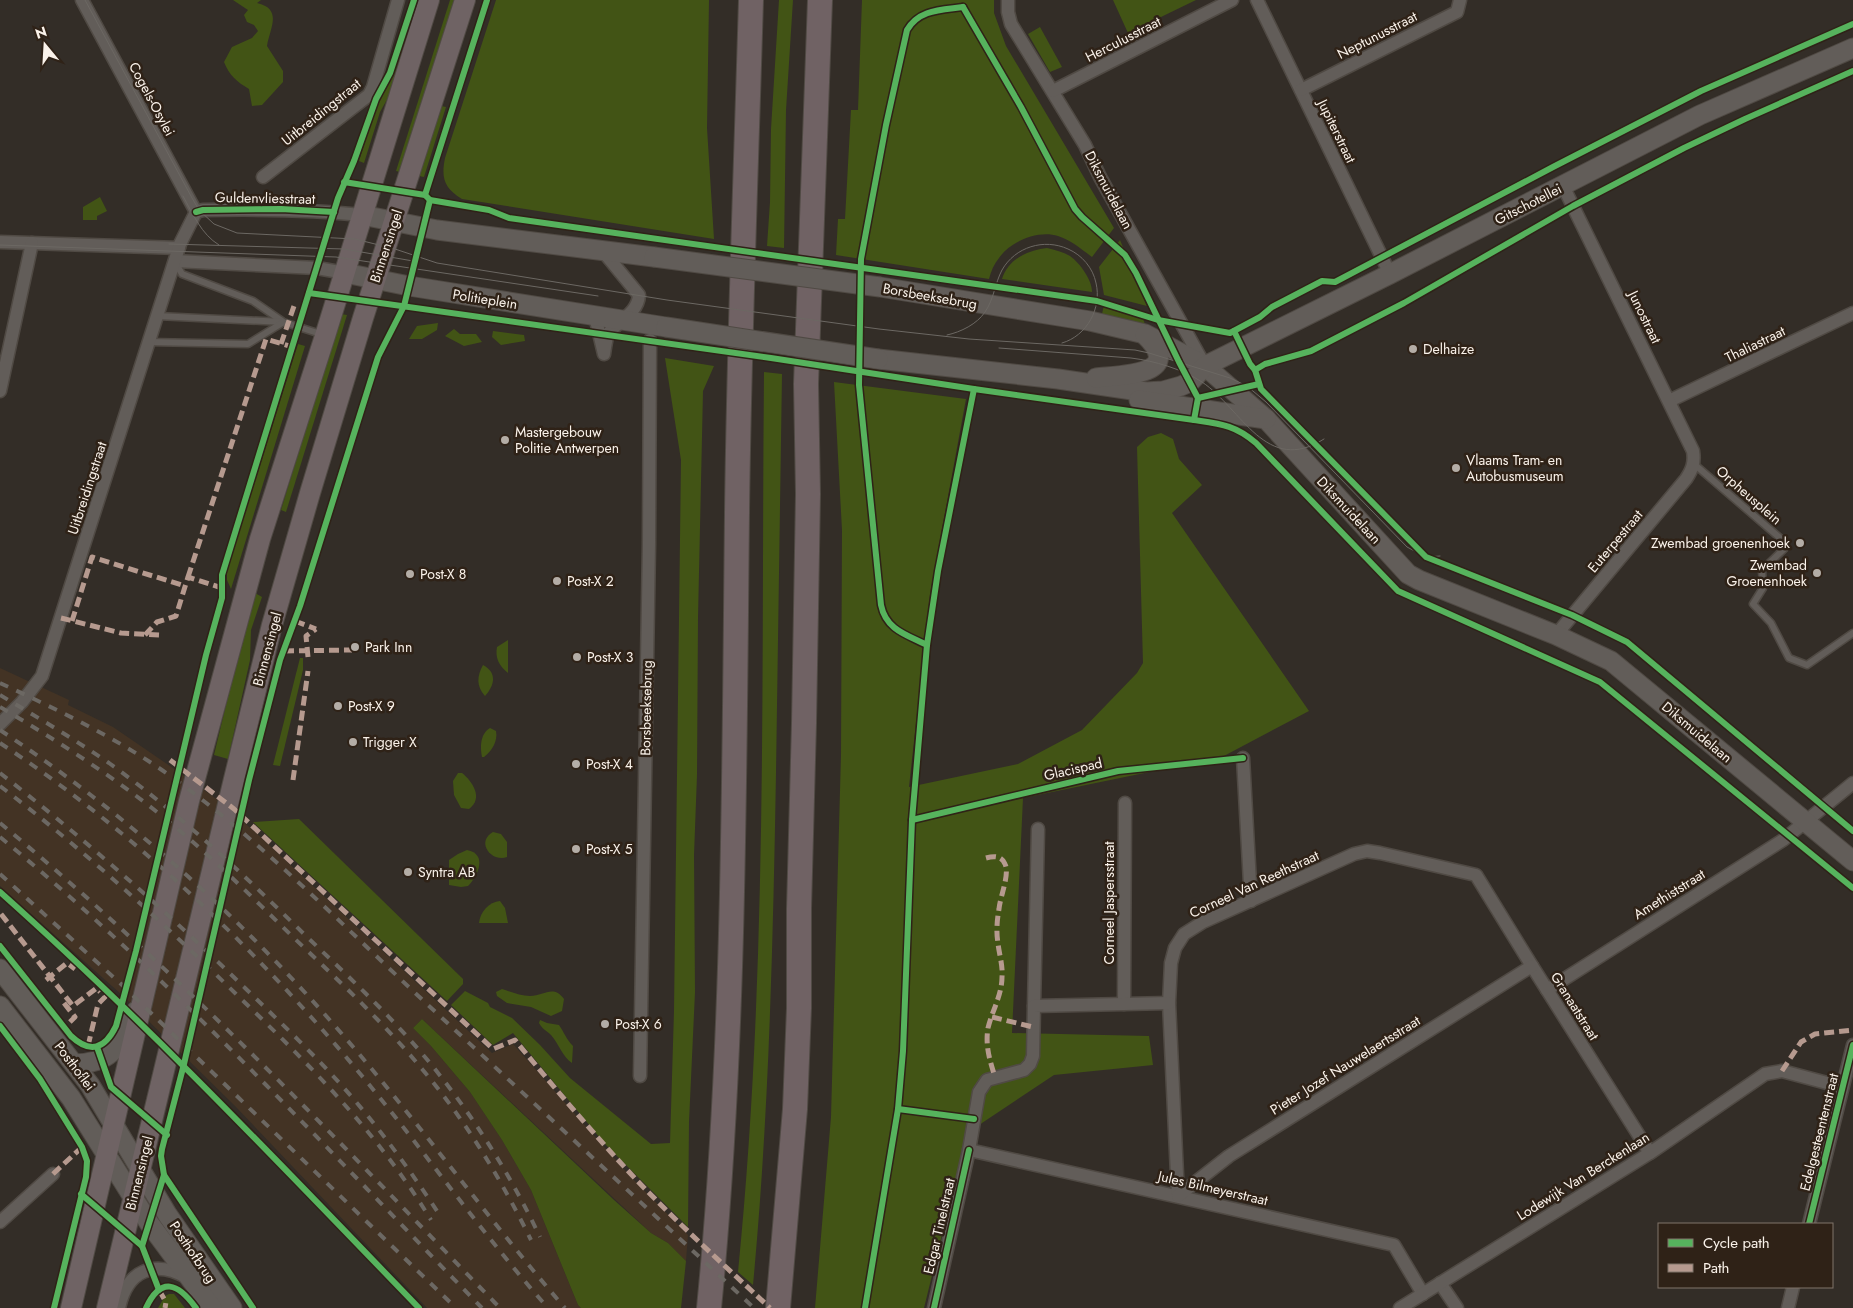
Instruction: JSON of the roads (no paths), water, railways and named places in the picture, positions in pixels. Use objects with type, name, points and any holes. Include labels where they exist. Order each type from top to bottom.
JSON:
[{"type":"highway","points":[[709,1308],[718,1204],[729,988],[737,508],[751,0]]},
{"type":"highway","points":[[778,1308],[795,1109],[798,1017],[808,494],[806,384],[820,0]]},
{"type":"main road","points":[[72,1308],[189,801],[257,548],[345,273],[429,0]]},
{"type":"main road","name":"Binnensingel","points":[[107,1308],[272,625],[310,492],[465,0]]},
{"type":"street","name":"Cogels-Osylei","points":[[82,0],[196,212]]},
{"type":"street","name":"Uitbreidingstraat","points":[[263,178],[369,95],[398,0]]},
{"type":"street","name":"Diksmuidelaan","points":[[1008,0],[1011,24],[1085,145],[1100,178],[1205,366],[1266,419],[1408,574],[1556,635],[1611,661],[1853,861]]},
{"type":"street","name":"Herculusstraat","points":[[1053,90],[1232,0]]},
{"type":"street","name":"Jupiterstraat","points":[[1257,0],[1390,274]]},
{"type":"street","name":"Neptunusstraat","points":[[1301,90],[1457,12],[1460,0]]},
{"type":"street","name":"Gitschotellei","points":[[1205,366],[1390,274],[1700,115],[1853,48]]},
{"type":"street","name":"Junostraat","points":[[1563,186],[1669,401],[1692,451],[1694,464]]},
{"type":"street","name":"Guldenvliesstraat","points":[[179,248],[196,212],[203,210],[281,209],[362,215]]},
{"type":"street","points":[[362,215],[438,230],[602,250],[639,295],[639,302],[625,321],[608,335],[604,354],[595,316]]},
{"type":"street","points":[[0,242],[179,248]]},
{"type":"street","points":[[0,391],[32,243]]},
{"type":"street","name":"Uitbreidingstraat","points":[[0,724],[22,702],[42,676],[179,248]]},
{"type":"street","name":"Borsbeeksebrug","points":[[602,250],[880,287],[1090,321],[1144,334],[1205,366]]},
{"type":"street","points":[[175,261],[317,268],[345,273]]},
{"type":"street","name":"Politieplein","points":[[345,273],[429,290],[666,327]]},
{"type":"street","name":"Thaliastraat","points":[[1669,401],[1853,313]]},
{"type":"street","points":[[625,321],[650,340],[666,327],[878,359],[1146,392],[1163,391],[1190,382],[1205,366]]},
{"type":"street","points":[[1068,381],[1137,374],[1152,368],[1158,361],[1159,352],[1144,334]]},
{"type":"street","name":"Borsbeeksebrug","points":[[640,1076],[650,340]]},
{"type":"street","points":[[1068,381],[1134,400],[1266,419]]},
{"type":"street","name":"Euterpestraat","points":[[1556,635],[1686,479],[1694,464]]},
{"type":"street","points":[[1243,758],[1251,901]]},
{"type":"street","name":"Amethiststraat","points":[[1547,990],[1783,840],[1853,783]]},
{"type":"street","name":"Corneel Jaspersstraat","points":[[1124,1004],[1125,803]]},
{"type":"street","points":[[969,1150],[977,1101],[982,1086],[987,1080],[1024,1070],[1030,1064],[1033,1056],[1038,829]]},
{"type":"street","name":"Corneel Van Reethstraat","points":[[1178,1196],[1169,1003],[1171,963],[1175,948],[1184,934],[1203,922],[1354,854],[1367,851],[1380,852],[1476,875]]},
{"type":"street","name":"Granaatstraat","points":[[1476,875],[1650,1153]]},
{"type":"street","name":"Pieter Jozef Nauwelaertsstraat","points":[[1178,1196],[1229,1156],[1532,966]]},
{"type":"street","name":"Posthoflei","points":[[0,969],[90,1085],[140,1168]]},
{"type":"street","points":[[74,1064],[91,1062],[110,1055],[142,1001]]},
{"type":"street","points":[[1034,1006],[1169,1003]]},
{"type":"street","name":"Posthoflei","points":[[0,1006],[71,1098],[133,1198]]},
{"type":"street","name":"Edelgesteentenstraat","points":[[1809,1223],[1853,1045]]},
{"type":"street","name":"Lodewijk Van Berckenlaan","points":[[1400,1308],[1650,1153],[1765,1074],[1782,1071]]},
{"type":"street","name":"Edelgesteentenstraat","points":[[1782,1071],[1842,1087]]},
{"type":"street","name":"Jules Bilmeyerstraat","points":[[969,1150],[1394,1245],[1423,1294]]},
{"type":"street","name":"Edgar Tinelstraat","points":[[934,1308],[969,1150]]},
{"type":"street","name":"Posthofbrug","points":[[140,1168],[167,1214],[232,1308]]},
{"type":"street","points":[[0,1222],[53,1174]]},
{"type":"street","name":"Posthofbrug","points":[[133,1198],[212,1308]]},
{"type":"street","points":[[119,1308],[125,1287],[142,1273],[161,1269],[177,1272],[190,1279]]},
{"type":"street","points":[[1440,1283],[1456,1308]]},
{"type":"street","points":[[1788,1308],[1793,1288]]},
{"type":"lane","points":[[175,261],[182,274],[253,301],[283,322]]},
{"type":"lane","points":[[157,316],[283,322],[325,336]]},
{"type":"lane","points":[[149,342],[248,344],[283,322]]},
{"type":"lane","name":"Orpheusplein","points":[[1694,464],[1780,538],[1784,549],[1762,570],[1763,588],[1753,604],[1771,624],[1789,658],[1807,665],[1853,633]]},
{"type":"tram line","points":[[85,0],[192,198],[199,210],[214,224],[237,233],[355,239],[395,249],[437,263],[667,300],[879,329],[969,339],[1135,350],[1149,353],[1230,378],[1247,386],[1266,402],[1407,547],[1426,557],[1440,556]]},
{"type":"tram line","points":[[183,196],[202,229],[219,245]]},
{"type":"tram line","points":[[169,244],[344,249],[413,261]]},
{"type":"tram line","points":[[947,335],[968,327],[982,316],[990,302],[1002,270],[1014,255],[1031,247],[1049,244],[1068,249],[1082,258],[1090,267],[1096,283],[1097,302],[1091,320],[1079,334],[1062,343]]},
{"type":"tram line","points":[[0,245],[336,257],[598,296]]},
{"type":"tram line","points":[[999,348],[1131,358],[1159,363],[1177,369],[1202,382],[1256,434],[1270,444],[1286,450],[1304,448],[1324,439]]},
{"type":"railway","points":[[0,683],[65,714],[129,749],[169,775],[237,828],[302,886],[754,1308]]},
{"type":"railway","points":[[0,695],[96,754],[161,803],[234,867],[369,997],[430,1063],[462,1104],[504,1168],[540,1237]]},
{"type":"railway","points":[[0,707],[83,759],[123,786],[162,816],[229,875],[360,1002],[407,1052],[453,1109],[482,1151],[508,1195],[531,1240]]},
{"type":"railway","points":[[0,730],[52,766],[153,845],[291,977],[375,1073],[565,1308]]},
{"type":"railway","points":[[0,743],[51,778],[101,816],[149,857],[196,899],[285,988],[367,1082],[501,1253],[548,1308]]},
{"type":"railway","points":[[0,773],[95,850],[156,904],[299,1041],[351,1096],[374,1124],[408,1168],[439,1214]]},
{"type":"railway","points":[[0,786],[62,835],[151,913],[316,1073],[388,1158],[431,1220]]},
{"type":"railway","points":[[0,823],[66,879],[194,997],[318,1120],[500,1308]]},
{"type":"railway","points":[[0,837],[126,948],[187,1006],[482,1308]]},
{"type":"railway","points":[[0,874],[121,984],[456,1308]]},
{"type":"place","name":"Delhaize","points":[[1413,349]]},
{"type":"place","name":"Mastergebouw Politie Antwerpen","points":[[505,440]]},
{"type":"place","name":"Vlaams Tram- en Autobusmuseum","points":[[1456,468]]},
{"type":"place","name":"Zwembad groenenhoek","points":[[1800,543]]},
{"type":"place","name":"Zwembad Groenenhoek","points":[[1817,573]]},
{"type":"place","name":"Post-X 8","points":[[410,574]]},
{"type":"place","name":"Post-X 2","points":[[557,581]]},
{"type":"place","name":"Park Inn","points":[[355,647]]},
{"type":"place","name":"Post-X 3","points":[[577,657]]},
{"type":"place","name":"Post-X 9","points":[[338,706]]},
{"type":"place","name":"Trigger X","points":[[353,742]]},
{"type":"place","name":"Post-X 4","points":[[576,764]]},
{"type":"place","name":"Post-X 5","points":[[576,849]]},
{"type":"place","name":"Syntra AB","points":[[408,872]]},
{"type":"place","name":"Post-X 6","points":[[605,1024]]}]
